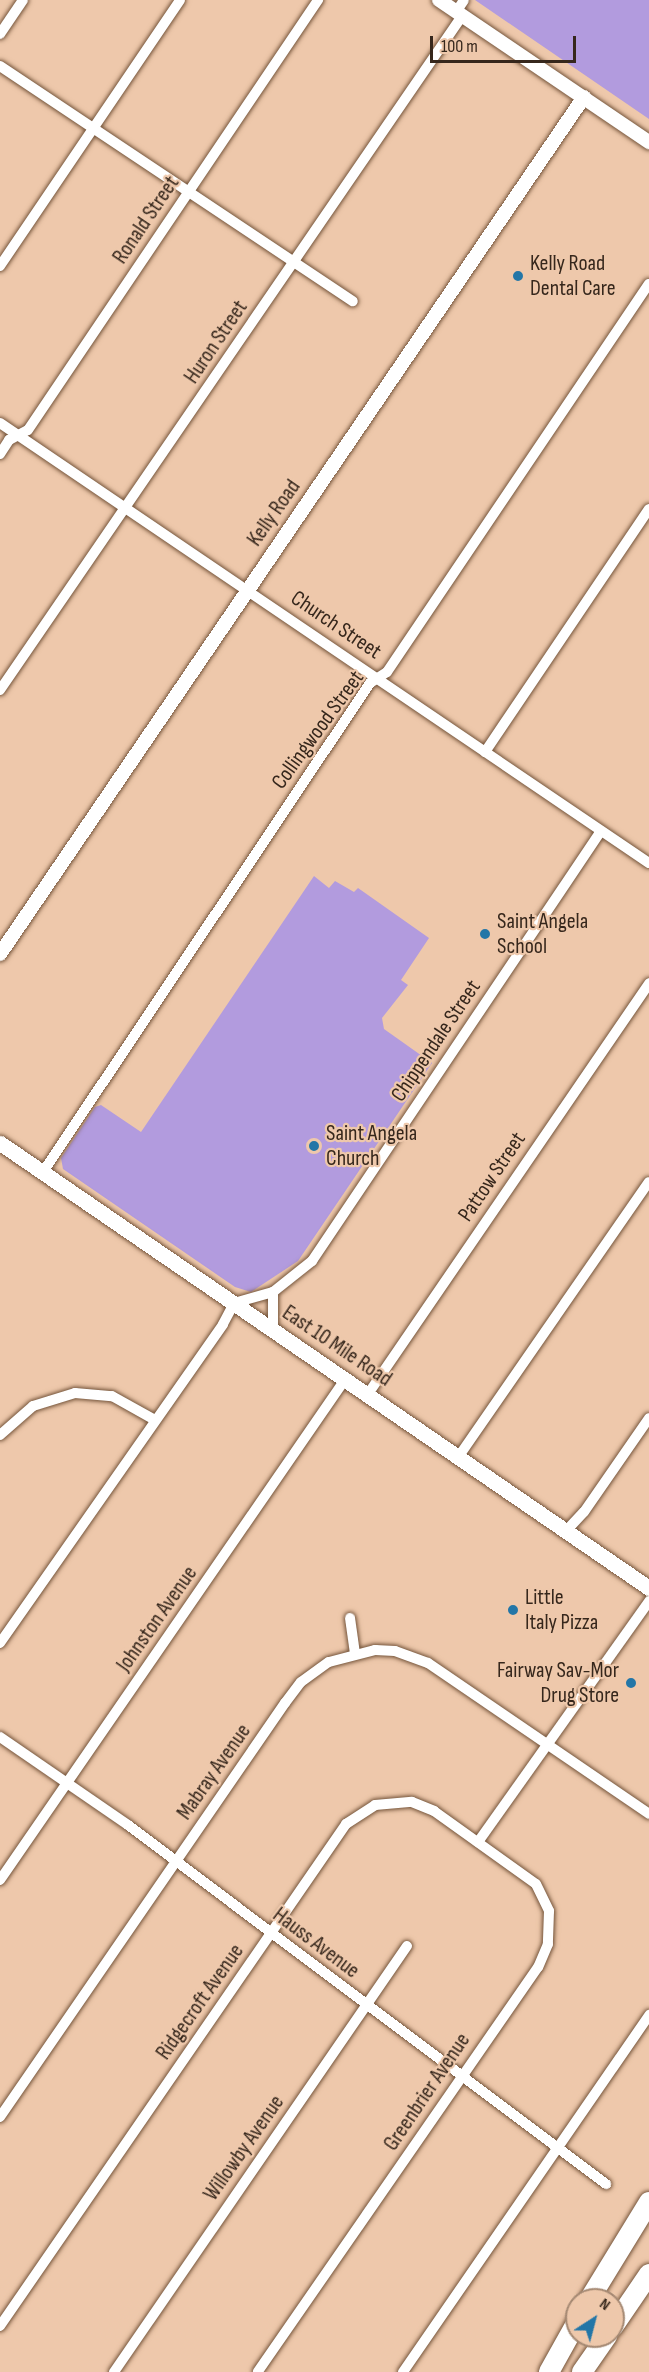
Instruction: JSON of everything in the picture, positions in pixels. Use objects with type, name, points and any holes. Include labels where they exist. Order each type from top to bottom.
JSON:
[{"type":"highway","points":[[596,2288],[649,2202]]},
{"type":"highway","points":[[606,2288],[649,2226]]},
{"type":"highway","points":[[625,2309],[649,2274]]},
{"type":"highway","points":[[625,2311],[649,2281]]},
{"type":"highway","points":[[549,2372],[565,2343]]},
{"type":"highway","points":[[549,2372],[565,2348]]},
{"type":"highway","points":[[582,2372],[598,2348]]},
{"type":"main road","name":"East 10 Mile Road","points":[[0,1143],[649,1587]]},
{"type":"street","points":[[0,34],[23,0]]},
{"type":"street","points":[[0,266],[180,0]]},
{"type":"street","name":"Ronald Street","points":[[0,454],[9,440],[28,430],[318,0]]},
{"type":"street","points":[[439,0],[461,9],[649,142]]},
{"type":"street","name":"Huron Street","points":[[0,690],[293,263],[461,9]]},
{"type":"street","points":[[0,66],[353,301]]},
{"type":"street","name":"Kelly Road","points":[[0,954],[247,588],[584,97]]},
{"type":"street","name":"Collingwood Street","points":[[43,1172],[370,683],[387,672],[649,284]]},
{"type":"street","name":"Church Street","points":[[0,423],[247,588],[649,863]]},
{"type":"street","points":[[485,752],[649,509]]},
{"type":"street","name":"Chippendale Street","points":[[234,1303],[273,1292],[300,1274],[312,1261],[601,831]]},
{"type":"street","name":"Pattow Street","points":[[368,1394],[649,983]]},
{"type":"street","points":[[459,1456],[649,1182]]},
{"type":"street","points":[[273,1292],[273,1329]]},
{"type":"street","points":[[0,1642],[223,1324],[234,1303]]},
{"type":"street","name":"Johnston Avenue","points":[[0,1880],[346,1378]]},
{"type":"street","points":[[0,1435],[33,1406],[75,1393],[112,1396],[155,1420]]},
{"type":"street","points":[[566,1531],[585,1512],[649,1418]]},
{"type":"street","points":[[478,1842],[616,1643],[649,1601]]},
{"type":"street","points":[[350,1618],[355,1652]]},
{"type":"street","name":"Mabray Avenue","points":[[0,2117],[302,1682],[329,1662],[355,1652],[395,1651],[428,1663],[649,1814]]},
{"type":"street","name":"Hauss Avenue","points":[[0,1737],[176,1861],[606,2184]]},
{"type":"street","name":"Ridgecroft Avenue","points":[[0,2326],[346,1824],[362,1810],[385,1802],[412,1802],[434,1811],[478,1842]]},
{"type":"street","name":"Greenbrier Avenue","points":[[258,2372],[543,1958],[551,1931],[549,1911],[536,1884],[478,1842]]},
{"type":"street","name":"Willowby Avenue","points":[[114,2372],[407,1946]]},
{"type":"street","points":[[403,2372],[649,2015]]},
{"type":"shaded area","points":[[475,0],[649,0],[649,119],[576,69]]},
{"type":"shaded area","points":[[314,876],[329,888],[335,881],[354,892],[358,888],[429,938],[401,980],[408,985],[382,1018],[384,1029],[432,1063],[298,1261],[251,1292],[235,1287],[63,1169],[61,1158],[95,1107],[101,1105],[141,1132]]},
{"type":"place","name":"Kelly Road Dental Care","points":[[518,276]]},
{"type":"place","name":"Saint Angela School","points":[[485,934]]},
{"type":"place","name":"Saint Angela Church","points":[[314,1146]]},
{"type":"place","name":"Little Italy Pizza","points":[[513,1610]]},
{"type":"place","name":"Fairway Sav-Mor Drug Store","points":[[631,1683]]}]
